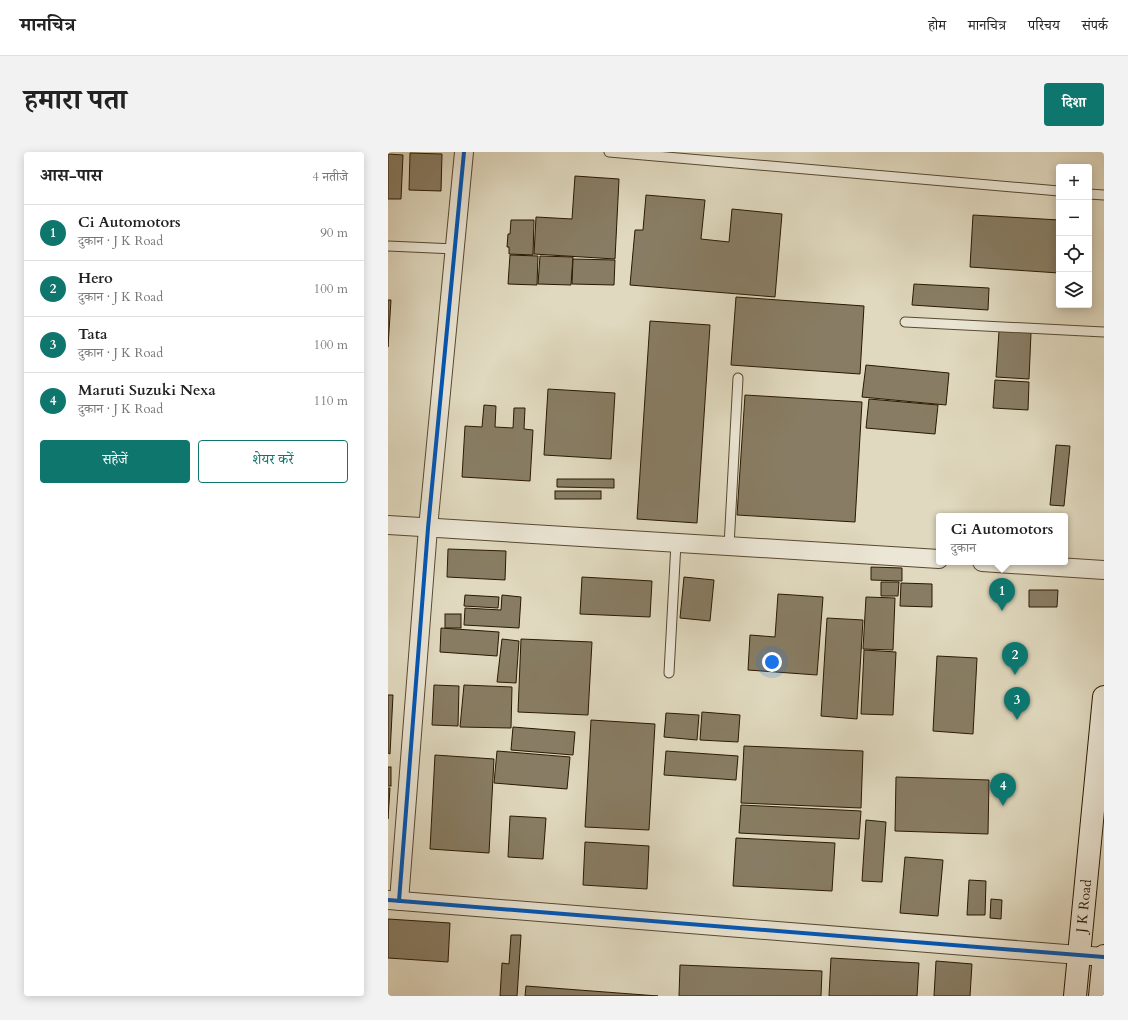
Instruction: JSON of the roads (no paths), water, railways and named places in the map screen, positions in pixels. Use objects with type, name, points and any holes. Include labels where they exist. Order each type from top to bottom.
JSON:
[{"type":"main road","name":"J K Road","points":[[1075,996],[1104,697]]},
{"type":"main road","points":[[1100,996],[1104,956]]},
{"type":"street","points":[[464,152],[393,900],[1104,956]]},
{"type":"street","points":[[388,525],[936,559]]},
{"type":"street","points":[[1028,565],[1104,570]]},
{"type":"lane","points":[[609,152],[1056,191]]},
{"type":"lane","points":[[1092,194],[1104,194]]},
{"type":"lane","points":[[388,246],[455,249]]},
{"type":"lane","points":[[905,322],[1104,332]]},
{"type":"lane","points":[[729,546],[738,378]]},
{"type":"lane","points":[[669,673],[676,543]]},
{"type":"place","name":"Ci Automotors","points":[[1002,611]]},
{"type":"place","name":"Hero","points":[[1015,675]]},
{"type":"place","name":"Tata","points":[[1017,720]]},
{"type":"place","name":"Maruti Suzuki Nexa","points":[[1003,806]]}]
